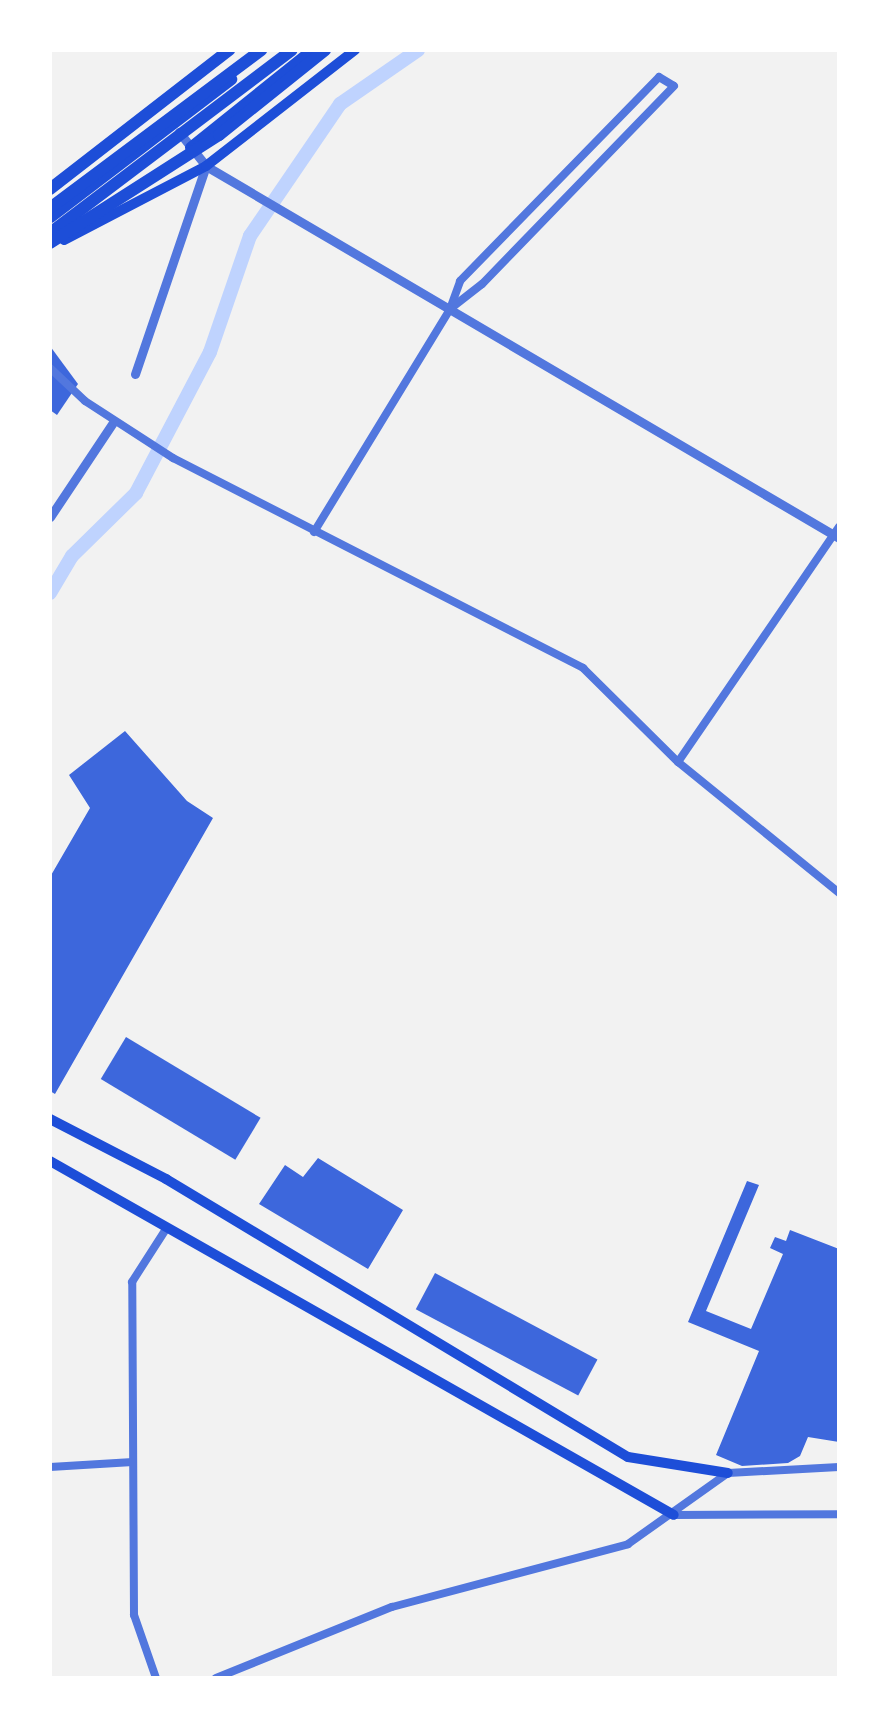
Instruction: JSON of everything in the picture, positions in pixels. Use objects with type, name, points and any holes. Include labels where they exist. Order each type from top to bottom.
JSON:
[{"type":"highway","points":[[50,189],[229,50]]},
{"type":"highway","points":[[50,208],[263,50]]},
{"type":"highway","points":[[50,232],[292,50]]},
{"type":"highway","points":[[55,245],[218,135],[325,50]]},
{"type":"main road","points":[[50,217],[173,125],[263,50]]},
{"type":"main road","points":[[55,245],[191,146],[311,50]]},
{"type":"main road","points":[[55,245],[206,166],[354,50]]},
{"type":"main road","points":[[50,1119],[390,1312],[628,1457],[728,1473]]},
{"type":"main road","points":[[50,1161],[357,1340],[674,1515]]},
{"type":"street","points":[[314,532],[450,309],[460,281],[659,77],[674,86],[482,284],[450,309]]},
{"type":"street","points":[[173,125],[206,166],[248,192],[838,533],[678,762]]},
{"type":"street","points":[[134,374],[206,166]]},
{"type":"street","points":[[50,368],[114,421],[173,458],[583,668],[678,762],[839,893]]},
{"type":"street","points":[[50,517],[114,421]]},
{"type":"street","points":[[156,1678],[134,1615],[132,1282],[166,1229]]},
{"type":"street","points":[[50,1467],[133,1462]]},
{"type":"street","points":[[216,1678],[392,1607],[628,1544],[728,1473],[839,1468]]},
{"type":"street","points":[[674,1515],[839,1514]]},
{"type":"building","points":[[50,346],[78,384],[57,415],[50,410]]},
{"type":"building","points":[[125,731],[187,801],[213,818],[55,1094],[50,1091],[50,877],[90,808],[69,775]]},
{"type":"building","points":[[126,1037],[261,1118],[235,1160],[101,1079]]},
{"type":"building","points":[[318,1158],[403,1210],[368,1269],[259,1204],[285,1165],[303,1177]]},
{"type":"building","points":[[747,1181],[759,1185],[706,1311],[751,1329],[783,1254],[770,1248],[775,1237],[786,1241],[790,1230],[839,1249],[839,1442],[808,1437],[800,1456],[788,1463],[742,1466],[716,1455],[759,1351],[688,1322]]},
{"type":"building","points":[[435,1273],[597,1359],[578,1396],[416,1309]]},
{"type":"waterway","points":[[50,593],[72,556],[136,493],[210,352],[250,236],[340,104],[418,50]]}]
